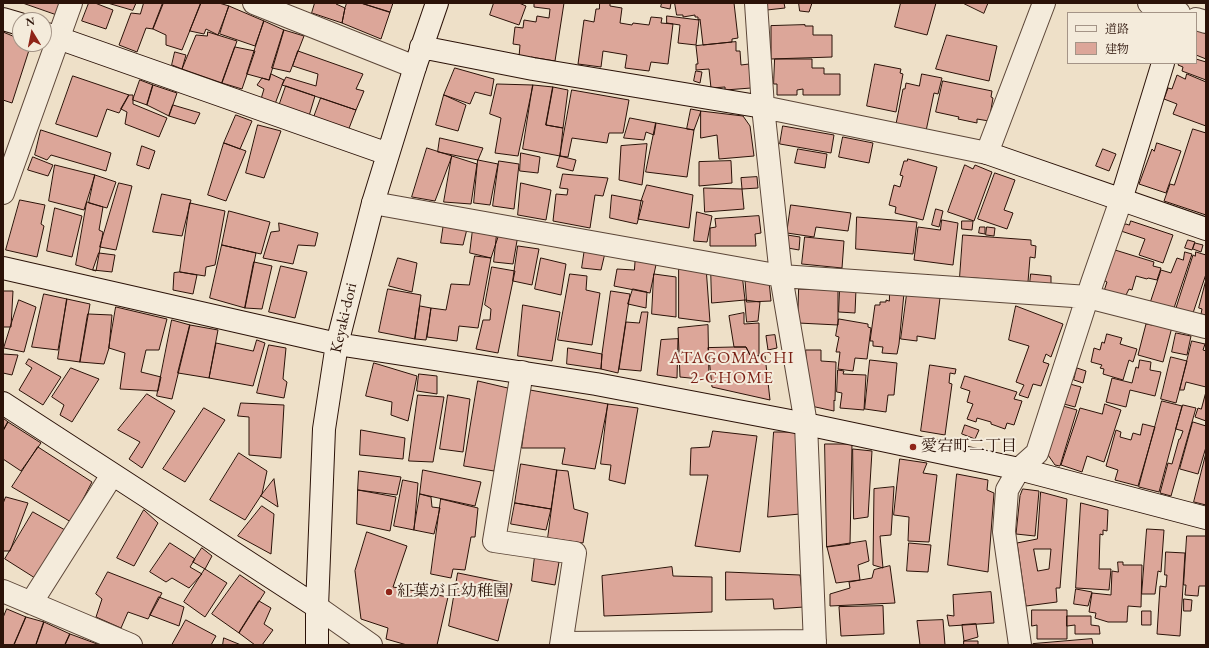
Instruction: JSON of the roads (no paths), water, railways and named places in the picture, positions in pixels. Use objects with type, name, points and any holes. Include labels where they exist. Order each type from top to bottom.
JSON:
[{"type":"street","points":[[52,33],[71,3]]},
{"type":"street","points":[[254,3],[418,57],[533,69],[763,107],[987,153],[1206,229]]},
{"type":"street","name":"Keyaki-dori","points":[[317,645],[316,607],[324,429],[337,344],[373,203],[418,57],[437,3]]},
{"type":"street","points":[[522,372],[494,541],[575,553],[561,644],[815,643],[806,424],[781,276],[763,107],[756,3]]},
{"type":"street","points":[[987,153],[1044,3]]},
{"type":"street","points":[[1149,3],[1176,12]]},
{"type":"street","points":[[52,35],[388,154]]},
{"type":"street","points":[[3,193],[46,52]]},
{"type":"street","points":[[1020,645],[1004,532],[1007,490],[1019,469],[1037,453],[1121,200],[1163,64]]},
{"type":"street","points":[[373,203],[781,276],[1088,297],[1206,327]]},
{"type":"street","points":[[3,268],[337,344],[596,384],[806,424],[1019,469],[1206,518]]},
{"type":"street","points":[[3,403],[316,607],[371,645]]},
{"type":"street","points":[[31,603],[112,475]]},
{"type":"street","points":[[3,591],[128,644]]},
{"type":"place","name":"愛宕町二丁目","points":[[913,447]]},
{"type":"place","name":"紅葉が丘幼稚園","points":[[389,592]]},
{"type":"district","name":"ATAGOMACHI 2-CHOME","points":[[732,368]]}]
